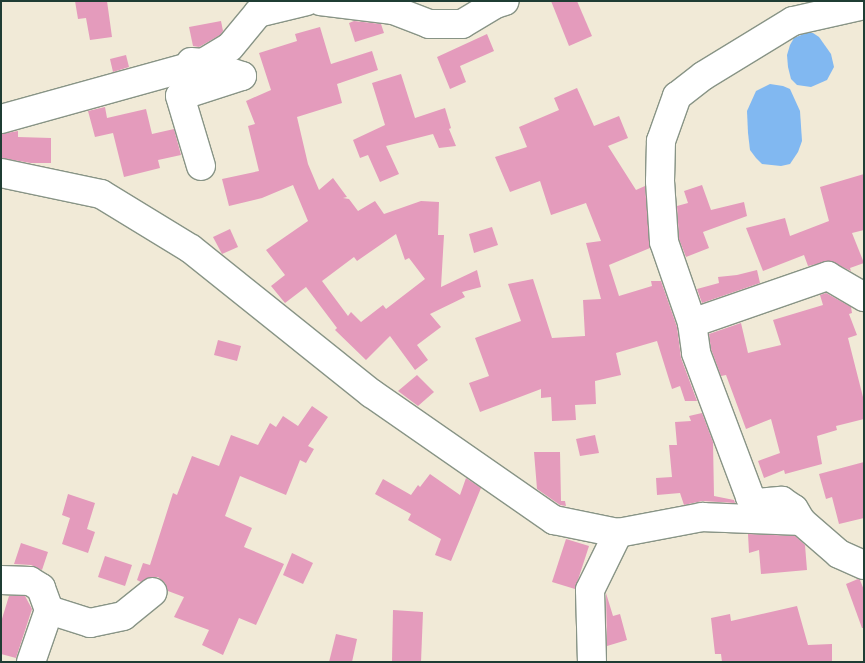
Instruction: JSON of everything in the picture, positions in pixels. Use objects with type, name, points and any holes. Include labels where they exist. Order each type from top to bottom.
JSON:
[{"type":"street","points":[[1,120],[203,63],[230,47],[258,13],[307,1]]},
{"type":"street","points":[[320,1],[393,10],[429,24],[462,24],[495,4],[505,1]]},
{"type":"street","points":[[864,5],[793,21],[703,76],[677,96],[661,141],[660,180],[664,242],[692,323],[696,352],[750,497],[756,503],[782,502],[794,509],[801,521],[838,554],[864,565]]},
{"type":"street","points":[[171,60],[203,63],[242,76],[180,96],[201,166]]},
{"type":"street","points":[[1,173],[101,194],[191,249],[371,393],[554,520],[618,532],[702,517],[801,521]]},
{"type":"street","points":[[692,323],[828,276],[864,297]]},
{"type":"street","points":[[592,662],[590,590],[618,532]]},
{"type":"street","points":[[1,580],[30,581],[42,588],[49,610],[31,662]]},
{"type":"street","points":[[49,610],[90,623],[123,616],[153,592]]},
{"type":"water","points":[[806,33],[813,33],[819,37],[831,54],[834,67],[827,80],[811,87],[797,85],[791,79],[788,67],[787,55],[790,45],[794,38]]},
{"type":"water","points":[[770,84],[790,89],[800,111],[802,141],[798,152],[790,164],[781,166],[762,164],[750,150],[747,111],[756,91]]},
{"type":"building","points":[[75,1],[107,1],[112,37],[90,40],[86,18],[78,19]]},
{"type":"building","points":[[551,1],[577,1],[592,36],[569,46]]},
{"type":"building","points":[[221,21],[223,31],[220,35],[199,47],[193,46],[189,27]]},
{"type":"building","points":[[354,21],[381,24],[384,33],[355,42],[349,23]]},
{"type":"building","points":[[320,27],[331,64],[372,51],[378,70],[337,84],[342,103],[297,117],[308,164],[319,190],[333,178],[347,197],[343,198],[349,199],[358,211],[375,201],[384,214],[421,201],[439,202],[438,235],[444,235],[441,287],[477,270],[481,287],[462,292],[465,297],[430,314],[441,327],[417,345],[428,360],[415,370],[390,336],[366,360],[335,330],[337,328],[306,287],[285,303],[271,286],[285,275],[266,250],[308,221],[293,185],[262,198],[229,206],[222,179],[259,171],[248,126],[255,124],[246,101],[271,90],[259,53],[297,41],[295,34]],"holes":[[[396,234],[405,260],[409,258],[425,279],[386,309],[383,305],[361,322],[351,312],[348,316],[322,281],[354,257],[357,261]]]},
{"type":"building","points":[[487,34],[494,51],[460,66],[466,82],[450,89],[437,57]]},
{"type":"building","points":[[126,55],[129,67],[113,72],[110,59]]},
{"type":"building","points":[[401,74],[415,118],[445,108],[451,128],[449,129],[456,146],[439,148],[433,134],[386,146],[399,174],[380,182],[368,155],[360,158],[353,140],[385,125],[372,83]]},
{"type":"building","points":[[577,88],[594,126],[619,116],[628,138],[608,146],[636,190],[645,186],[650,248],[609,265],[619,296],[652,286],[651,281],[661,281],[677,327],[681,358],[697,401],[685,401],[680,386],[672,389],[657,341],[616,353],[621,375],[595,381],[596,404],[575,405],[576,420],[552,421],[551,397],[541,398],[541,389],[480,412],[469,383],[489,376],[475,338],[521,321],[508,284],[533,279],[552,338],[585,336],[583,300],[601,299],[586,243],[601,241],[586,203],[551,215],[540,181],[510,192],[495,157],[527,147],[519,127],[559,110],[554,98]]},
{"type":"building","points":[[105,107],[107,118],[146,109],[152,134],[174,129],[181,155],[158,160],[160,168],[124,177],[113,133],[95,137],[88,111]]},
{"type":"building","points":[[18,131],[18,137],[51,138],[51,163],[31,163],[1,158],[1,134]]},
{"type":"building","points":[[864,174],[864,230],[852,233],[864,263],[850,268],[851,271],[830,261],[808,266],[804,255],[763,271],[746,228],[785,218],[790,236],[829,221],[820,187]]},
{"type":"building","points":[[702,185],[711,210],[744,202],[747,216],[703,232],[709,248],[686,257],[679,239],[677,206],[688,203],[684,191]]},
{"type":"building","points":[[492,227],[498,245],[474,253],[469,234]]},
{"type":"building","points":[[230,229],[238,247],[222,254],[213,237]]},
{"type":"building","points":[[757,270],[760,283],[702,303],[697,289],[719,283],[718,277]]},
{"type":"building","points":[[826,293],[851,307],[852,313],[849,314],[857,335],[848,338],[864,401],[864,419],[836,426],[837,430],[817,436],[822,464],[785,474],[784,470],[764,478],[758,461],[780,453],[771,419],[746,429],[726,375],[721,376],[711,349],[709,334],[741,323],[748,353],[781,345],[773,320],[823,305],[820,295]]},
{"type":"building","points":[[218,340],[241,346],[237,361],[214,355]]},
{"type":"building","points":[[417,375],[434,392],[418,406],[398,391]]},
{"type":"building","points":[[312,406],[328,417],[308,446],[314,449],[306,463],[300,460],[286,495],[240,476],[225,516],[252,528],[244,547],[284,564],[256,625],[239,618],[223,655],[202,645],[209,630],[174,617],[184,597],[168,591],[165,583],[158,577],[150,577],[141,582],[137,580],[143,563],[150,565],[173,493],[177,495],[192,456],[219,466],[231,435],[258,445],[270,423],[276,427],[283,416],[298,426]]},
{"type":"building","points":[[702,413],[713,442],[714,496],[734,500],[735,503],[702,501],[684,505],[680,493],[657,495],[656,478],[672,477],[669,445],[677,445],[675,422],[691,421],[689,416]]},
{"type":"building","points":[[595,435],[599,453],[580,456],[576,439]]},
{"type":"building","points":[[534,452],[560,452],[561,501],[565,501],[566,506],[560,505],[537,489]]},
{"type":"building","points":[[864,462],[864,518],[839,524],[832,497],[826,499],[819,474]]},
{"type":"building","points":[[430,474],[460,495],[466,478],[481,488],[451,561],[435,555],[441,539],[408,520],[411,514],[375,494],[383,479],[411,495],[418,485],[420,487]]},
{"type":"building","points":[[68,494],[95,503],[87,529],[95,532],[88,553],[62,544],[70,518],[62,515]]},
{"type":"building","points":[[748,534],[795,536],[805,545],[807,570],[761,574],[759,550],[749,553]]},
{"type":"building","points":[[566,539],[589,546],[575,589],[552,582]]},
{"type":"building","points":[[21,543],[48,552],[42,570],[31,565],[14,564]]},
{"type":"building","points":[[292,553],[313,563],[303,584],[283,575]]},
{"type":"building","points":[[105,556],[132,565],[125,586],[98,577]]},
{"type":"building","points":[[858,579],[864,590],[864,628],[862,628],[846,584]]},
{"type":"building","points":[[606,593],[613,616],[620,614],[627,640],[607,646]]},
{"type":"building","points":[[9,596],[25,596],[32,609],[16,658],[1,654],[1,622]]},
{"type":"building","points":[[797,606],[808,645],[832,644],[832,662],[722,662],[721,654],[715,654],[711,618],[730,614],[731,621]]},
{"type":"building","points":[[393,610],[423,612],[421,662],[392,662]]},
{"type":"building","points":[[336,634],[357,639],[352,662],[329,662]]}]
